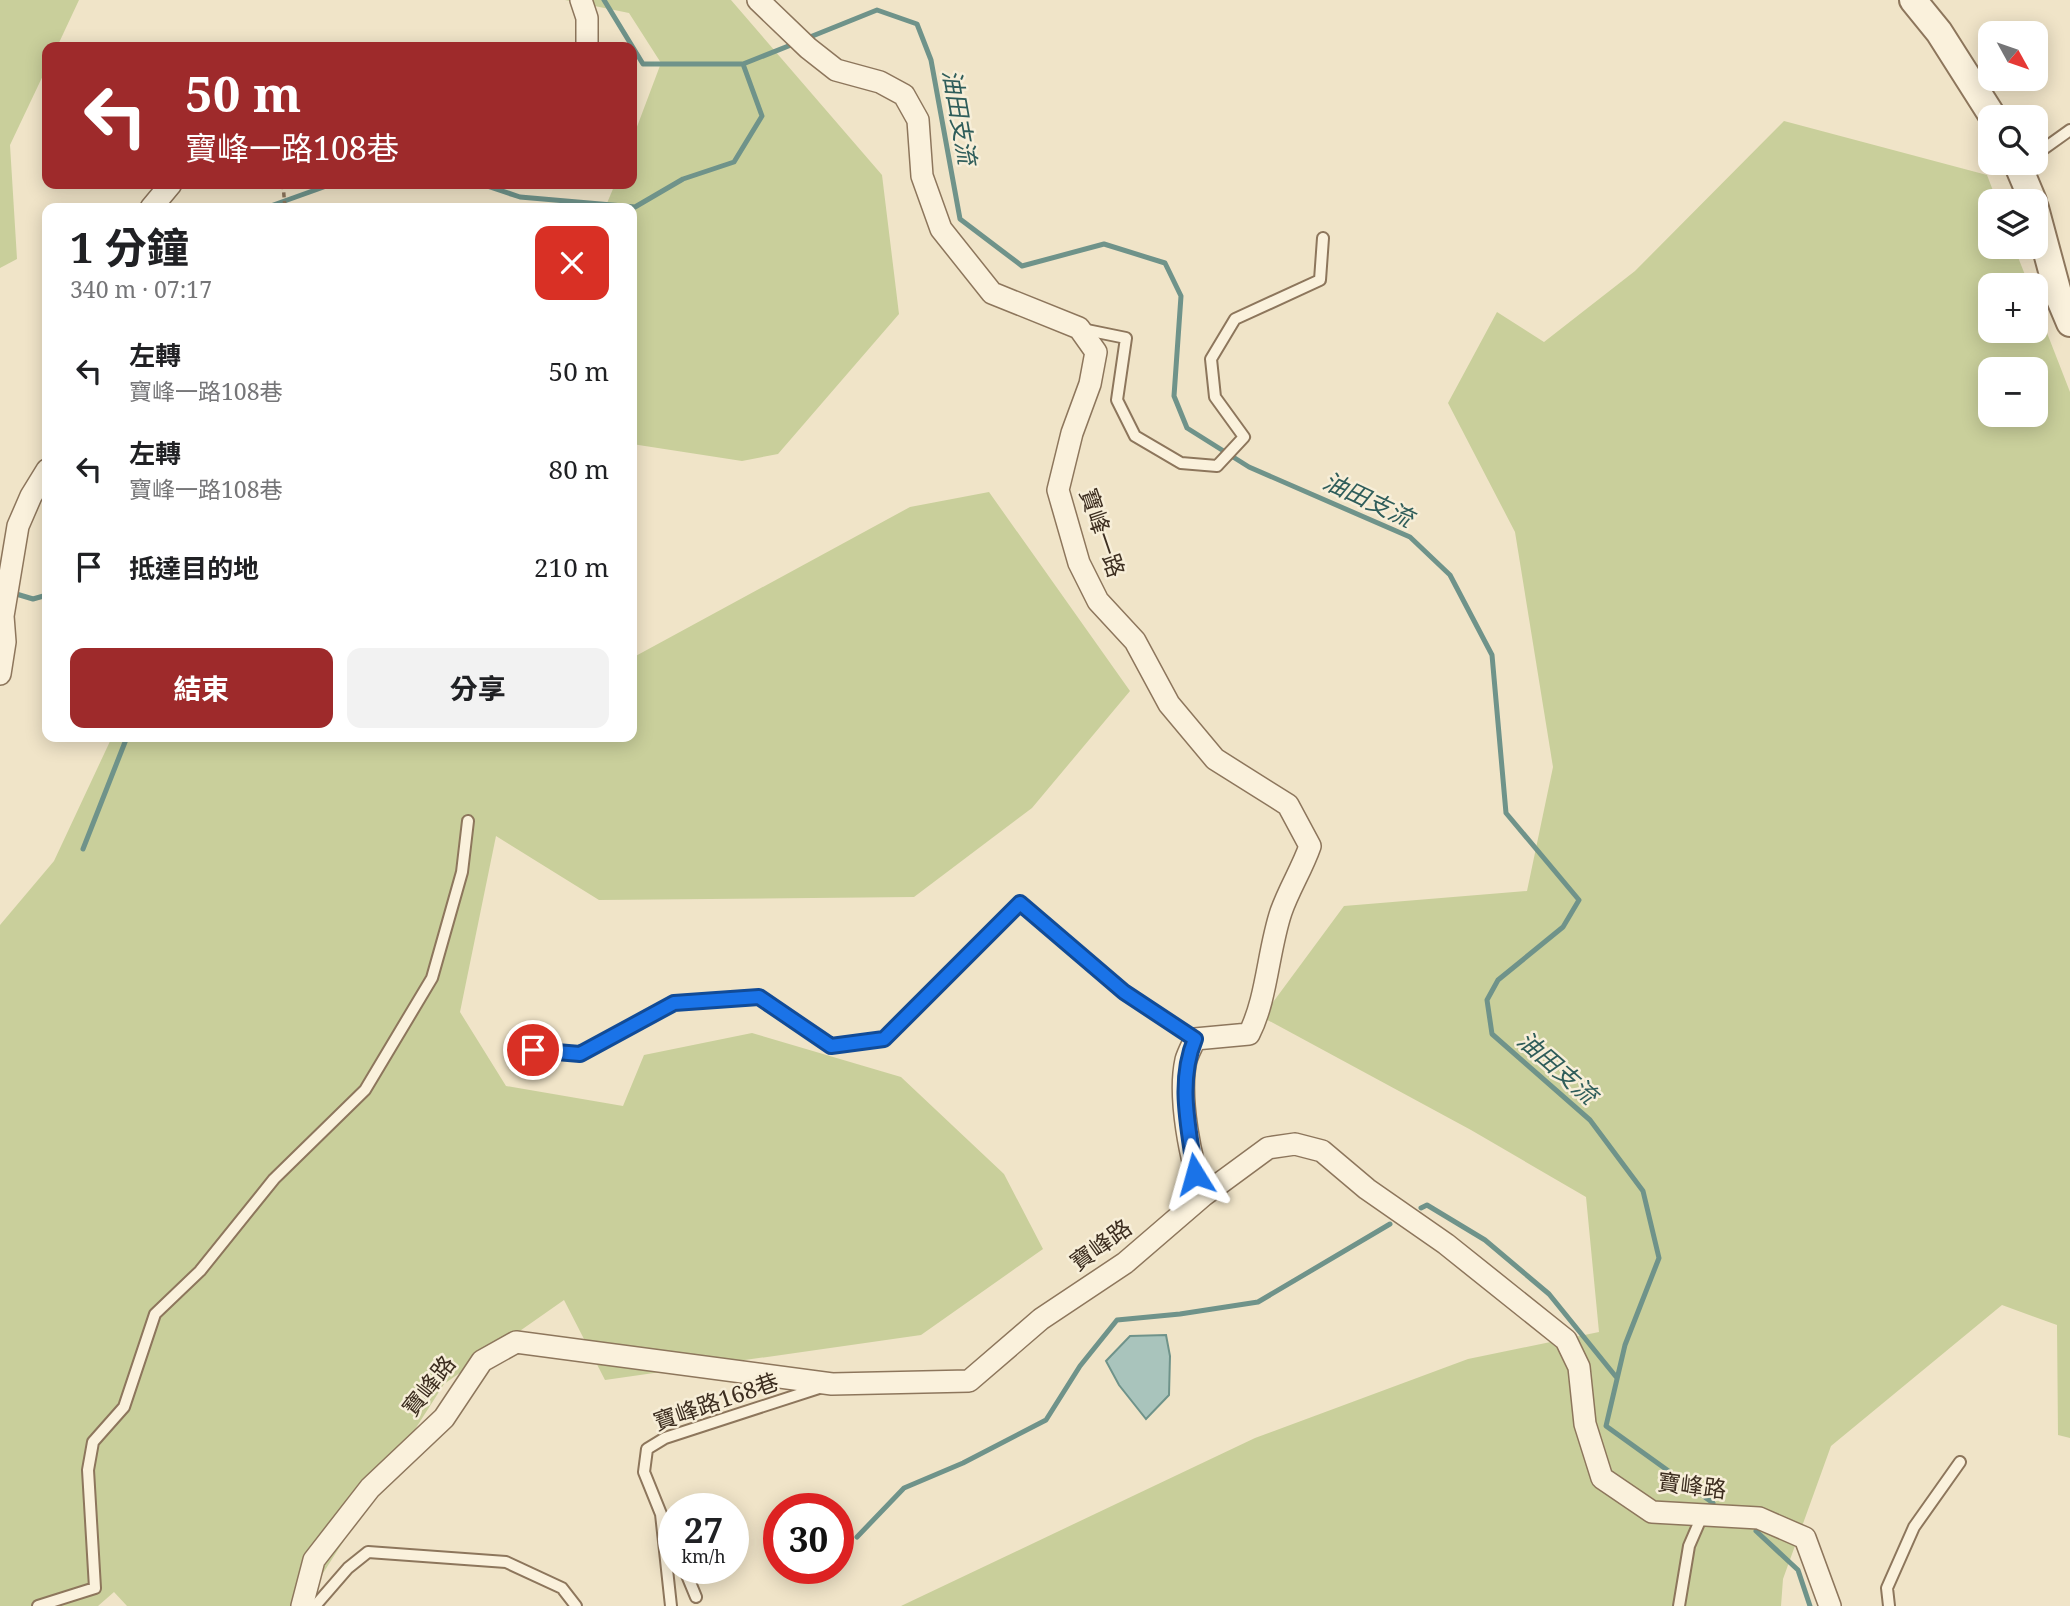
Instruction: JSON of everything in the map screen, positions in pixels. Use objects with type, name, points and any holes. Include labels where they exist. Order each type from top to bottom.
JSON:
[{"type":"street","points":[[581,0],[587,18],[587,42]]},
{"type":"street","points":[[758,0],[808,48],[836,70],[880,82],[904,95],[918,120],[922,176],[941,229],[992,293],[1079,328]]},
{"type":"street","points":[[1913,0],[1939,32],[1985,105]]},
{"type":"street","points":[[155,203],[167,189]]},
{"type":"street","points":[[2048,256],[2059,297],[2070,323]]},
{"type":"street","name":"寶峰一路","points":[[1079,328],[1096,352],[1090,384],[1072,433],[1058,491],[1079,562],[1098,600],[1135,641],[1169,704],[1215,759],[1288,805],[1310,846],[1282,909],[1268,956],[1258,1017],[1249,1034],[1195,1039]]},
{"type":"street","points":[[0,674],[5,642],[3,615],[18,526],[42,478]]},
{"type":"street","points":[[1195,1039],[1186,1060],[1185,1102],[1195,1174],[1205,1195]]},
{"type":"street","name":"寶峰路","points":[[302,1606],[314,1560],[370,1488],[444,1418],[482,1361],[516,1342],[832,1384],[969,1381],[1041,1319],[1125,1263],[1205,1195],[1268,1148],[1295,1144],[1322,1151],[1367,1189],[1446,1244],[1566,1340],[1579,1367],[1585,1424],[1602,1478],[1652,1512],[1759,1518],[1805,1538],[1830,1606]]},
{"type":"lane","points":[[2048,145],[2070,130]]},
{"type":"lane","points":[[1079,328],[1126,338],[1117,400],[1135,436],[1181,463],[1217,466],[1244,437],[1215,397],[1211,359],[1235,318],[1320,280],[1323,238]]},
{"type":"lane","points":[[38,1606],[95,1588],[88,1470],[93,1442],[124,1407],[155,1314],[200,1271],[274,1179],[365,1090],[432,978],[463,872],[468,821]]},
{"type":"lane","points":[[533,1050],[580,1054],[674,1003],[759,997],[831,1046],[884,1039],[1020,903],[1124,992],[1195,1039]]},
{"type":"lane","name":"寶峰路168巷","points":[[658,1507],[644,1472],[647,1449],[665,1438],[832,1384]]},
{"type":"lane","points":[[1889,1606],[1887,1588],[1914,1527],[1961,1462]]},
{"type":"lane","points":[[1679,1606],[1689,1546],[1702,1516]]},
{"type":"lane","points":[[315,1606],[348,1568],[368,1552],[506,1562],[562,1588],[576,1606]]},
{"type":"lane","name":"寶峰路168巷","points":[[669,1584],[671,1606]]},
{"type":"lane","points":[[691,1584],[696,1597]]},
{"type":"green space","points":[[0,0],[79,0],[59,42],[42,42],[42,78],[10,145],[17,259],[0,268]]},
{"type":"green space","points":[[565,0],[731,0],[882,175],[899,314],[778,454],[742,461],[637,445],[637,203],[607,203],[613,189],[637,189],[637,127],[661,63],[629,13]]},
{"type":"green space","points":[[1784,121],[1978,173],[1978,175],[1987,175],[1992,189],[1978,189],[1978,259],[2019,259],[2024,273],[1978,273],[1978,343],[2048,343],[2048,335],[2070,392],[2070,1438],[2058,1435],[2057,1325],[2002,1305],[1831,1446],[1783,1579],[1781,1606],[901,1606],[1255,1438],[1468,1359],[1599,1332],[1586,1197],[1471,1130],[1262,1017],[1344,906],[1527,891],[1553,767],[1515,532],[1448,403],[1497,312],[1544,342],[1635,271]]},
{"type":"green space","points":[[989,492],[1130,691],[1032,808],[914,897],[599,900],[496,836],[460,1012],[506,1086],[623,1106],[644,1055],[752,1033],[901,1077],[1004,1174],[1043,1249],[921,1335],[605,1380],[564,1300],[444,1384],[302,1606],[127,1606],[114,1592],[98,1606],[0,1606],[0,925],[54,861],[110,742],[637,742],[637,655],[910,507]]},
{"type":"water","points":[[1166,1335],[1170,1356],[1169,1395],[1146,1419],[1119,1385],[1106,1361],[1130,1336]]},
{"type":"waterway","name":"油田支流","points":[[604,0],[630,42]]},
{"type":"waterway","name":"油田支流","points":[[805,39],[877,10],[917,24],[931,60],[960,219],[1022,266],[1104,244],[1165,263],[1181,296],[1174,396],[1187,428],[1249,467],[1410,537],[1450,575],[1492,655],[1506,813],[1579,900],[1563,927],[1498,980],[1487,1000],[1492,1034],[1590,1120],[1643,1191],[1659,1258],[1625,1345],[1606,1426],[1713,1503]]},
{"type":"waterway","name":"油田支流","points":[[637,54],[643,64],[743,64],[796,43]]},
{"type":"waterway","points":[[637,206],[683,179],[734,162],[762,116],[743,64]]},
{"type":"waterway","points":[[279,203],[318,189]]},
{"type":"waterway","points":[[496,189],[520,197],[589,203]]},
{"type":"waterway","points":[[13,593],[33,599],[42,596]]},
{"type":"waterway","points":[[83,849],[125,742]]},
{"type":"waterway","points":[[1421,1208],[1427,1205],[1485,1240],[1549,1294],[1617,1378]]},
{"type":"waterway","points":[[857,1537],[904,1488],[963,1463],[1046,1420],[1080,1366],[1117,1320],[1258,1302],[1390,1224]]},
{"type":"waterway","name":"油田支流","points":[[1756,1531],[1798,1570],[1810,1606]]},
{"type":"route","points":[[533,1050],[580,1054],[674,1003],[759,997],[831,1046],[884,1039],[1020,903],[1124,992],[1195,1039],[1186,1060],[1185,1102],[1195,1174]]}]
